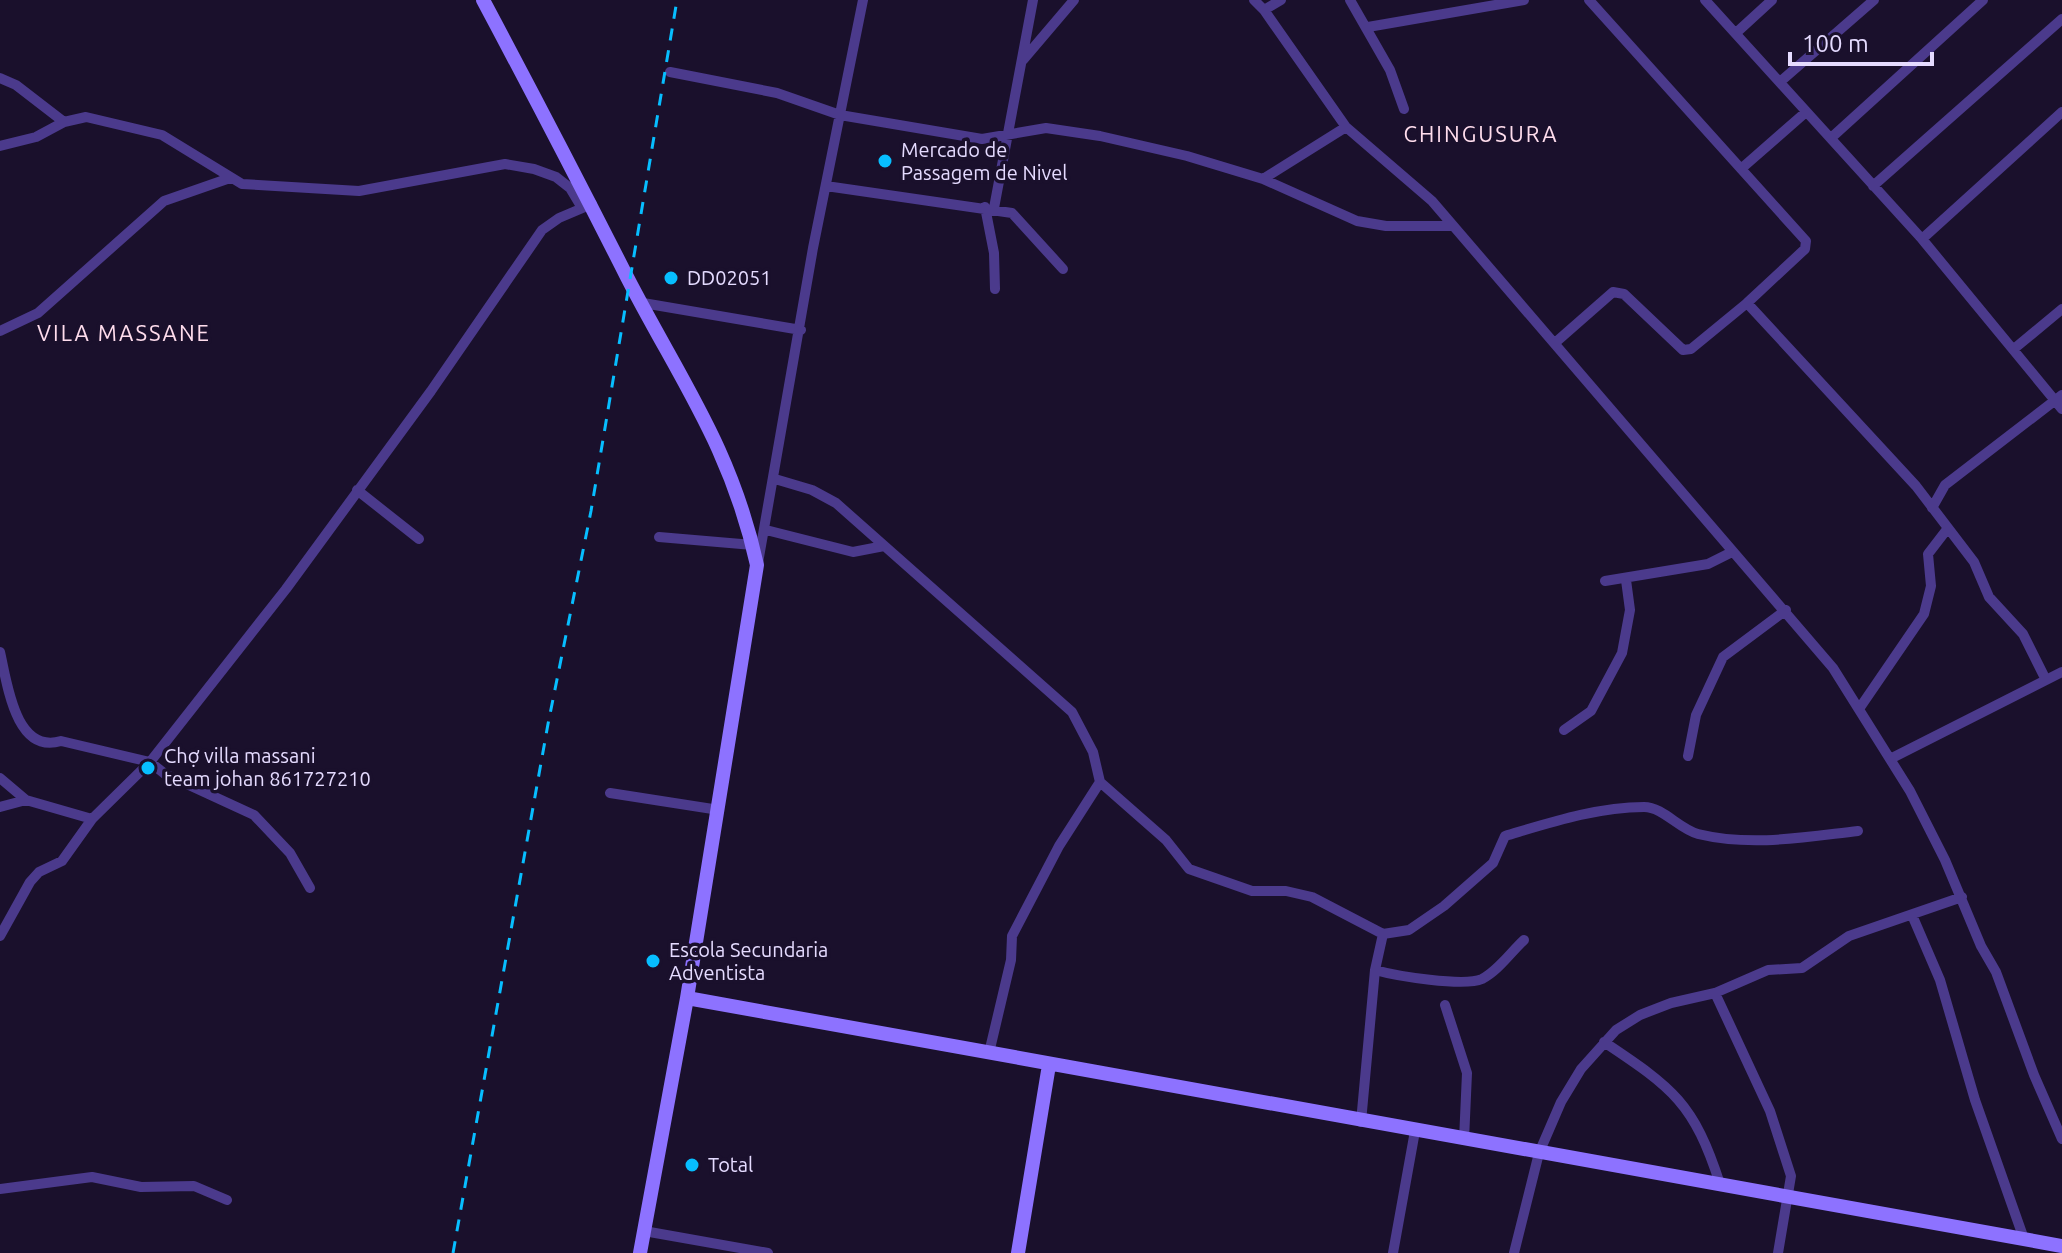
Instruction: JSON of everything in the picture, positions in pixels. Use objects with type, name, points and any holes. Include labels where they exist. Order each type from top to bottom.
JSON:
[{"type":"street","points":[[483,0],[587,206],[720,446],[757,565]]},
{"type":"street","points":[[640,1253],[719,810],[757,565],[863,0]]},
{"type":"street","points":[[995,289],[989,208],[1008,137],[1033,0]]},
{"type":"street","points":[[1022,61],[1074,0]]},
{"type":"street","points":[[1254,0],[1346,127],[1378,159],[1421,191],[1556,342],[1732,552],[1822,653],[1890,759],[1962,897],[1981,946],[1996,972],[2034,1075],[2062,1139]]},
{"type":"street","points":[[1264,10],[1281,0]]},
{"type":"street","points":[[1350,0],[1390,70],[1404,109]]},
{"type":"street","points":[[1459,0],[1465,10]]},
{"type":"street","points":[[1368,27],[1524,0]]},
{"type":"street","points":[[1556,342],[1613,292],[1624,294],[1683,350],[1691,349],[1747,303],[1806,245],[1742,168],[1589,0]]},
{"type":"street","points":[[1705,0],[1922,239],[2060,401],[1945,485],[1932,508]]},
{"type":"street","points":[[1736,33],[1772,0]]},
{"type":"street","points":[[1781,81],[1874,0]]},
{"type":"street","points":[[1831,138],[1983,0]]},
{"type":"street","points":[[1873,186],[2062,19]]},
{"type":"street","points":[[670,72],[777,93],[840,115],[982,139],[1008,137],[1030,129],[1065,129],[1187,156],[1263,179],[1357,221],[1386,226],[1452,226]]},
{"type":"street","points":[[0,78],[16,85],[64,122]]},
{"type":"street","points":[[1742,168],[1806,112]]},
{"type":"street","points":[[1922,239],[2062,112]]},
{"type":"street","points":[[0,146],[36,137],[64,122],[86,117],[149,130],[230,178],[263,188],[359,191],[505,164],[556,177],[587,206]]},
{"type":"street","points":[[1263,179],[1346,127]]},
{"type":"street","points":[[0,331],[38,313],[164,201],[230,178]]},
{"type":"street","points":[[826,186],[989,208],[1019,216],[1063,269]]},
{"type":"street","points":[[0,936],[21,893],[39,872],[70,853],[92,819],[150,762],[286,589],[542,230],[587,206]]},
{"type":"street","points":[[643,303],[801,330]]},
{"type":"street","points":[[1747,303],[1916,486],[1974,562],[1989,597],[2023,634],[2046,680]]},
{"type":"street","points":[[2015,348],[2062,309]]},
{"type":"street","points":[[775,479],[812,490],[836,503],[1072,712],[1093,752],[1100,782],[1166,840],[1189,869],[1252,891],[1286,891],[1312,897],[1383,934],[1409,930],[1444,906],[1493,863],[1505,836],[1551,823],[1647,807],[1686,830],[1741,840],[1782,841],[1858,831]]},
{"type":"street","points":[[1916,486],[1945,485]]},
{"type":"street","points":[[357,490],[419,539]]},
{"type":"street","points":[[1859,709],[1924,614],[1931,586],[1928,554],[1948,528]]},
{"type":"street","points":[[766,530],[853,552],[884,546]]},
{"type":"street","points":[[659,537],[753,545]]},
{"type":"street","points":[[1605,581],[1626,580],[1708,564],[1732,552]]},
{"type":"street","points":[[1564,730],[1591,711],[1622,653],[1630,610],[1626,580]]},
{"type":"street","points":[[1688,756],[1696,715],[1723,657],[1786,610]]},
{"type":"street","points":[[0,652],[13,708],[39,742],[49,744],[61,741],[150,762],[165,774],[254,815],[290,853],[310,888]]},
{"type":"street","points":[[1890,759],[2062,672]]},
{"type":"street","points":[[0,778],[26,800],[92,819]]},
{"type":"street","points":[[989,1053],[1011,960],[1012,936],[1059,846],[1100,782]]},
{"type":"street","points":[[610,793],[719,810]]},
{"type":"street","points":[[0,807],[26,800]]},
{"type":"street","points":[[1514,1253],[1539,1153],[1561,1102],[1581,1069],[1604,1042],[1640,1015],[1671,1003],[1715,993],[1768,970],[1802,968],[1849,936],[1962,897]]},
{"type":"street","points":[[1912,915],[1940,980],[1975,1100],[2024,1239]]},
{"type":"street","points":[[1361,1122],[1375,970],[1383,934]]},
{"type":"street","points":[[1375,970],[1405,977],[1473,981],[1487,975],[1524,940]]},
{"type":"street","points":[[1715,993],[1770,1111],[1791,1176],[1790,1197],[1778,1253]]},
{"type":"street","points":[[687,998],[2062,1246]]},
{"type":"street","points":[[1445,1005],[1467,1073],[1464,1140]]},
{"type":"street","points":[[1604,1042],[1671,1088],[1699,1131],[1720,1184]]},
{"type":"street","points":[[1018,1253],[1049,1065]]},
{"type":"street","points":[[1393,1253],[1415,1131]]},
{"type":"street","points":[[0,1189],[92,1177],[141,1187],[194,1186],[227,1200]]},
{"type":"street","points":[[644,1231],[768,1253]]},
{"type":"railway","points":[[453,1253],[548,724],[591,511],[677,0]]},
{"type":"place","name":"Mercado de Passagem de Nivel","points":[[885,161]]},
{"type":"place","name":"DD02051","points":[[671,278]]},
{"type":"place","name":"Chợ villa massani team johan 861727210","points":[[148,768]]},
{"type":"place","name":"Escola Secundaria Adventista","points":[[653,961]]},
{"type":"place","name":"Total","points":[[692,1165]]},
{"type":"district","name":"CHINGUSURA","points":[[1481,134]]},
{"type":"district","name":"VILA MASSANE","points":[[124,333]]}]
